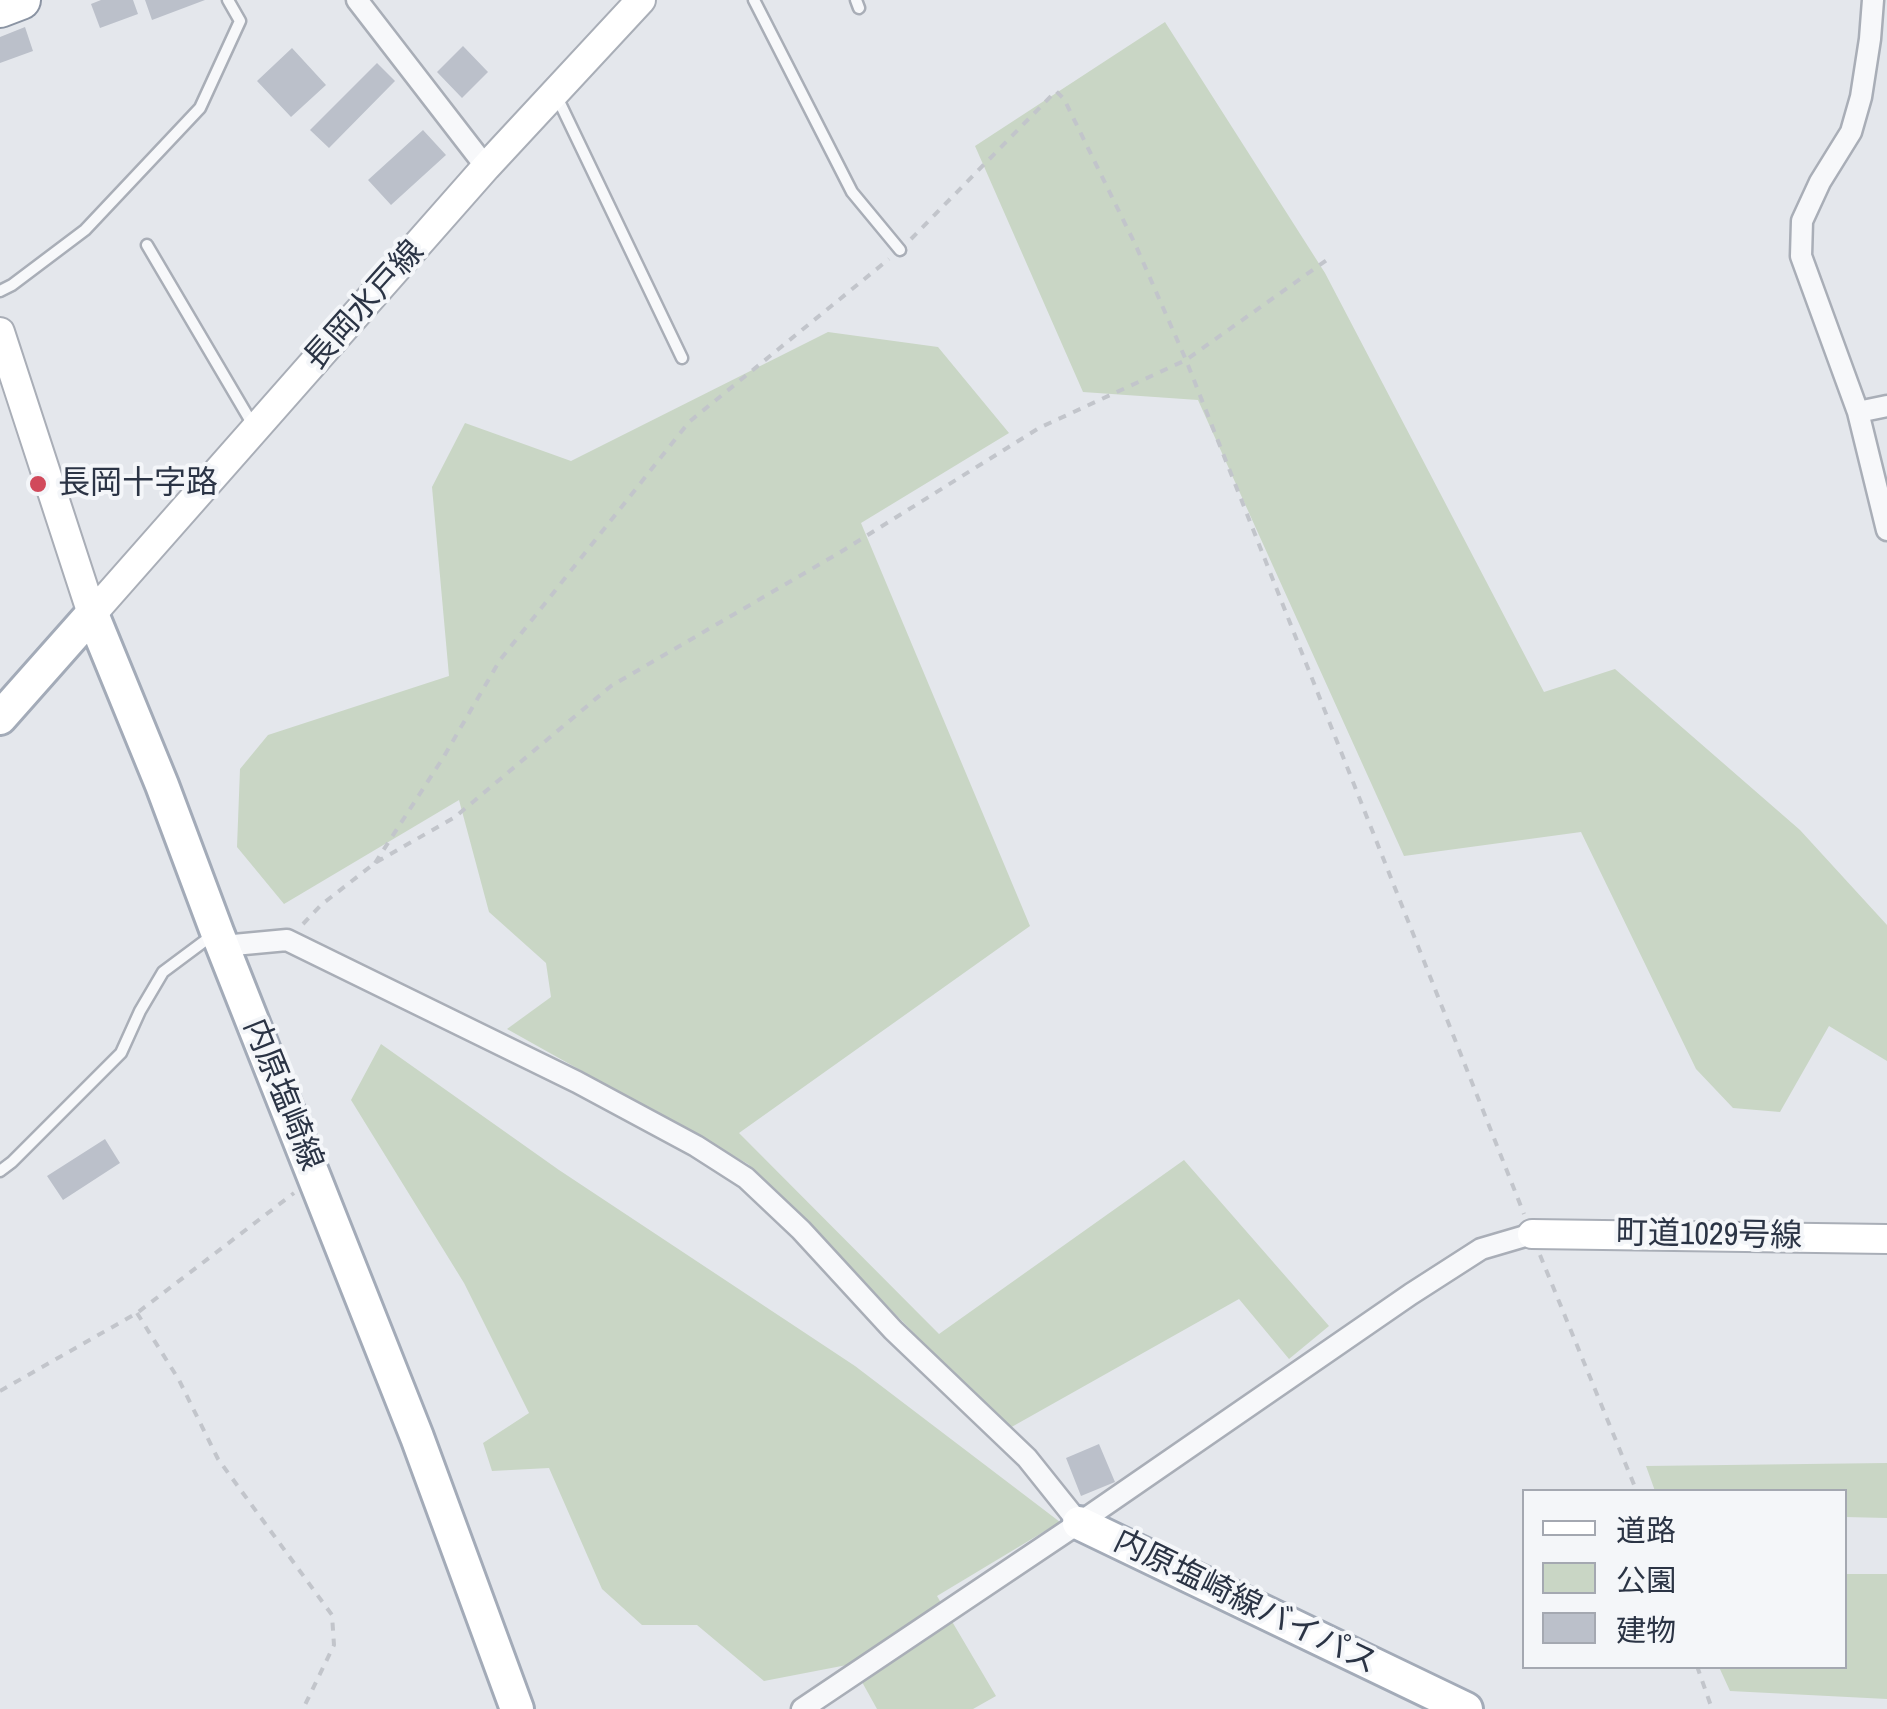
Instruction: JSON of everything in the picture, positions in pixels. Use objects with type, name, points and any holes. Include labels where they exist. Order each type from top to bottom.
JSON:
[{"type":"highway","points":[[0,8],[21,0]]},
{"type":"main road","name":"長岡水戸線","points":[[92,614],[486,167],[641,0]]},
{"type":"main road","points":[[0,718],[92,614],[1,340]]},
{"type":"main road","name":"内原塩崎線","points":[[92,614],[416,1437],[517,1709]]},
{"type":"main road","name":"町道1029号線","points":[[1532,1234],[1887,1238]]},
{"type":"main road","name":"内原塩崎線バイパス","points":[[1079,1523],[1466,1709]]},
{"type":"street","points":[[356,0],[486,167]]},
{"type":"street","points":[[1873,0],[1861,97],[1851,132],[1820,182],[1802,222],[1801,256],[1858,412],[1887,530]]},
{"type":"street","points":[[1858,412],[1887,406]]},
{"type":"street","points":[[220,939],[287,940],[577,1082],[696,1146],[746,1178],[801,1230],[893,1330],[1027,1458],[1079,1523]]},
{"type":"street","points":[[802,1709],[1425,1285],[1481,1249],[1532,1234]]},
{"type":"lane","points":[[0,292],[85,230],[200,108],[240,21],[228,0]]},
{"type":"lane","points":[[754,0],[852,192],[900,250]]},
{"type":"lane","points":[[555,92],[682,358]]},
{"type":"lane","points":[[147,245],[250,416],[254,430]]},
{"type":"lane","points":[[0,1171],[121,1053],[163,972],[220,939]]},
{"type":"path","points":[[375,863],[500,660],[689,422],[900,250],[1056,91],[1064,99],[1104,180],[1186,360],[1636,1489]]},
{"type":"path","points":[[287,940],[321,905],[375,863],[455,818],[611,686],[839,553],[1040,428],[1186,360],[1331,257]]},
{"type":"path","points":[[0,1391],[138,1313],[314,1176]]},
{"type":"path","points":[[138,1313],[179,1380],[218,1459],[332,1615],[334,1645],[302,1709]]},
{"type":"path","points":[[1698,1669],[1712,1709]]},
{"type":"green space","points":[[1165,22],[1325,273],[1544,692],[1615,669],[1800,830],[1887,925],[1887,1061],[1829,1026],[1780,1112],[1733,1108],[1696,1069],[1581,832],[1404,856],[1198,400],[1083,392],[975,146]]},
{"type":"green space","points":[[828,332],[938,347],[1009,433],[861,523],[1030,926],[739,1133],[939,1334],[1184,1160],[1329,1326],[1289,1359],[1239,1299],[1008,1429],[748,1164],[507,1029],[551,997],[546,963],[489,912],[459,800],[284,904],[237,847],[240,769],[268,735],[449,676],[432,487],[465,423],[571,461]]},
{"type":"green space","points":[[381,1044],[559,1170],[855,1366],[1060,1522],[937,1596],[996,1696],[973,1709],[877,1709],[852,1664],[764,1681],[697,1625],[642,1625],[602,1589],[549,1468],[492,1471],[483,1443],[529,1413],[464,1283],[351,1100]]},
{"type":"green space","points":[[1887,1463],[1887,1518],[1847,1517],[1847,1489],[1654,1489],[1646,1466]]},
{"type":"green space","points":[[1847,1574],[1887,1574],[1887,1699],[1730,1691],[1720,1669],[1847,1669]]},
{"type":"building","points":[[101,0],[133,0],[138,14],[100,28],[91,4]]},
{"type":"building","points":[[145,0],[205,0],[152,20]]},
{"type":"building","points":[[25,27],[33,51],[0,63],[0,37]]},
{"type":"building","points":[[463,46],[488,72],[462,98],[437,72]]},
{"type":"building","points":[[292,48],[326,85],[291,117],[257,81]]},
{"type":"building","points":[[377,63],[395,81],[329,148],[310,130]]},
{"type":"building","points":[[423,130],[446,155],[391,205],[368,180]]},
{"type":"building","points":[[105,1139],[120,1163],[63,1200],[47,1176]]},
{"type":"building","points":[[1099,1444],[1115,1482],[1081,1496],[1066,1458]]},
{"type":"place","name":"長岡十字路","points":[[38,484]]}]
